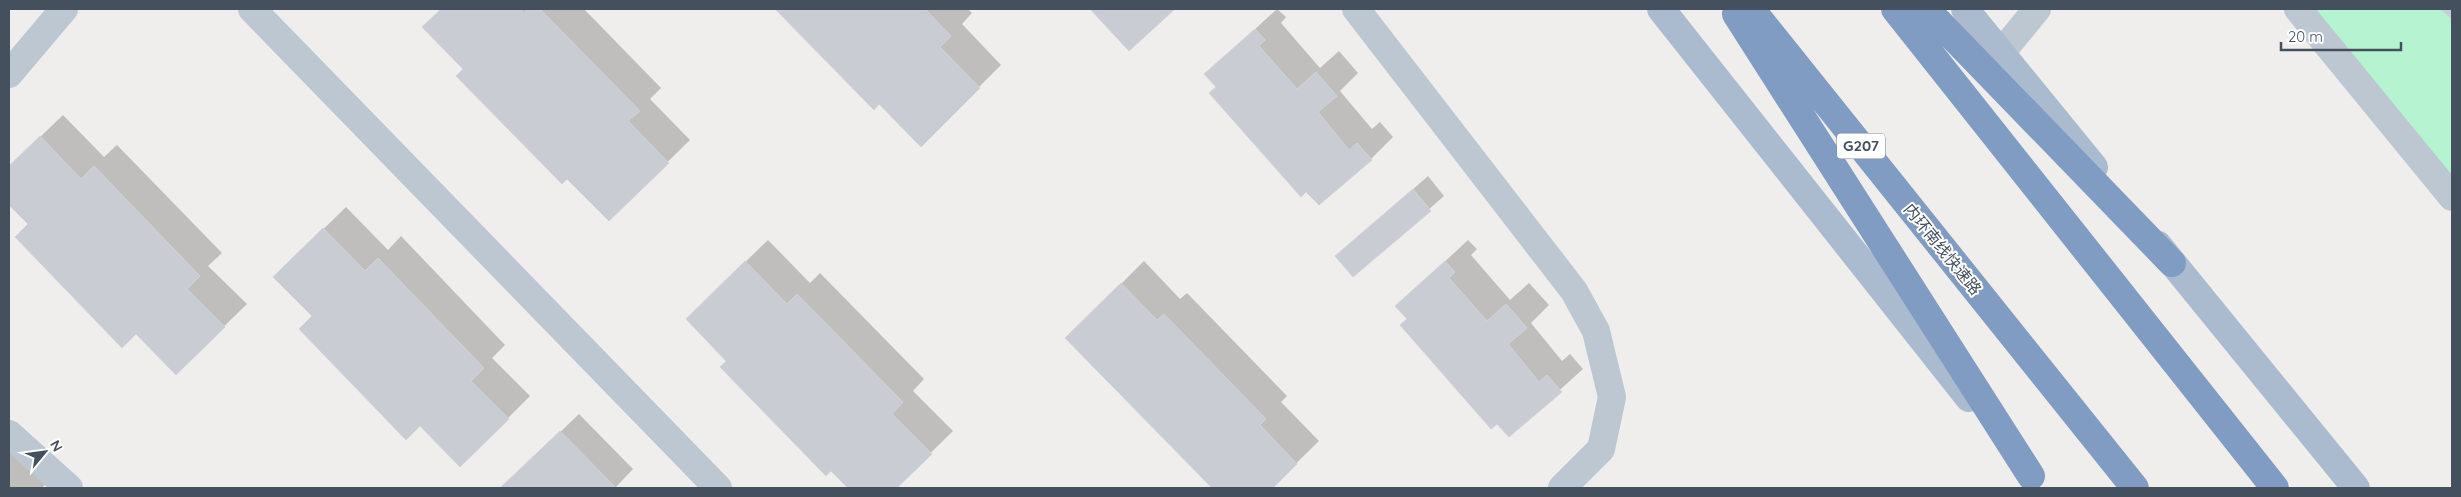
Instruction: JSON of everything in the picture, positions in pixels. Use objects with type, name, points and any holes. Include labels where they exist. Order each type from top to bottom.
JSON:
[{"type":"highway","points":[[1732,9],[2036,482]]},
{"type":"highway","name":"内环南线快速路","points":[[1751,9],[2135,488]]},
{"type":"highway","points":[[1895,9],[2275,488]]},
{"type":"highway","points":[[1926,9],[2172,263]]},
{"type":"main road","points":[[1661,9],[2036,482]]},
{"type":"main road","points":[[1965,9],[2356,488]]},
{"type":"street","points":[[9,74],[64,9]]},
{"type":"street","points":[[252,9],[718,488]]},
{"type":"street","points":[[1356,9],[1574,291],[1596,331],[1612,398],[1601,450],[1562,488]]},
{"type":"street","points":[[2001,53],[2037,9]]},
{"type":"street","points":[[2298,9],[2452,197]]},
{"type":"street","points":[[9,434],[70,488]]},
{"type":"green space","points":[[2298,9],[2452,9],[2452,197]]},
{"type":"building","points":[[441,9],[520,9],[524,13],[528,9],[540,9],[640,111],[628,121],[669,163],[609,221],[567,179],[562,184],[456,76],[463,69],[422,27]]},
{"type":"building","points":[[775,9],[925,9],[951,36],[940,47],[980,88],[921,147],[879,104],[874,110]]},
{"type":"building","points":[[1090,9],[1175,9],[1129,51]]},
{"type":"building","points":[[2440,9],[2452,9],[2452,19]]},
{"type":"building","points":[[1255,29],[1265,40],[1259,46],[1297,89],[1316,72],[1337,96],[1318,112],[1349,150],[1357,143],[1372,160],[1319,205],[1306,192],[1301,197],[1209,93],[1216,87],[1204,74]]},
{"type":"building","points":[[40,136],[81,179],[94,166],[200,276],[187,289],[225,327],[176,375],[136,334],[122,348],[15,237],[28,224],[9,205],[9,166]]},
{"type":"building","points":[[1413,189],[1431,211],[1353,277],[1335,256]]},
{"type":"building","points":[[323,228],[365,271],[378,258],[484,368],[471,381],[509,419],[460,467],[420,426],[406,440],[299,329],[312,316],[273,277]]},
{"type":"building","points":[[745,261],[787,304],[797,294],[903,402],[892,414],[932,454],[897,488],[848,488],[831,471],[826,476],[720,367],[726,361],[686,319]]},
{"type":"building","points":[[1445,261],[1455,272],[1449,278],[1487,321],[1506,304],[1527,328],[1508,344],[1539,382],[1547,375],[1562,392],[1509,437],[1497,424],[1491,429],[1400,325],[1407,319],[1395,306]]},
{"type":"building","points":[[1121,283],[1157,320],[1164,314],[1266,419],[1260,425],[1297,464],[1273,488],[1212,488],[1065,338]]},
{"type":"building","points":[[560,431],[616,488],[500,488]]}]
